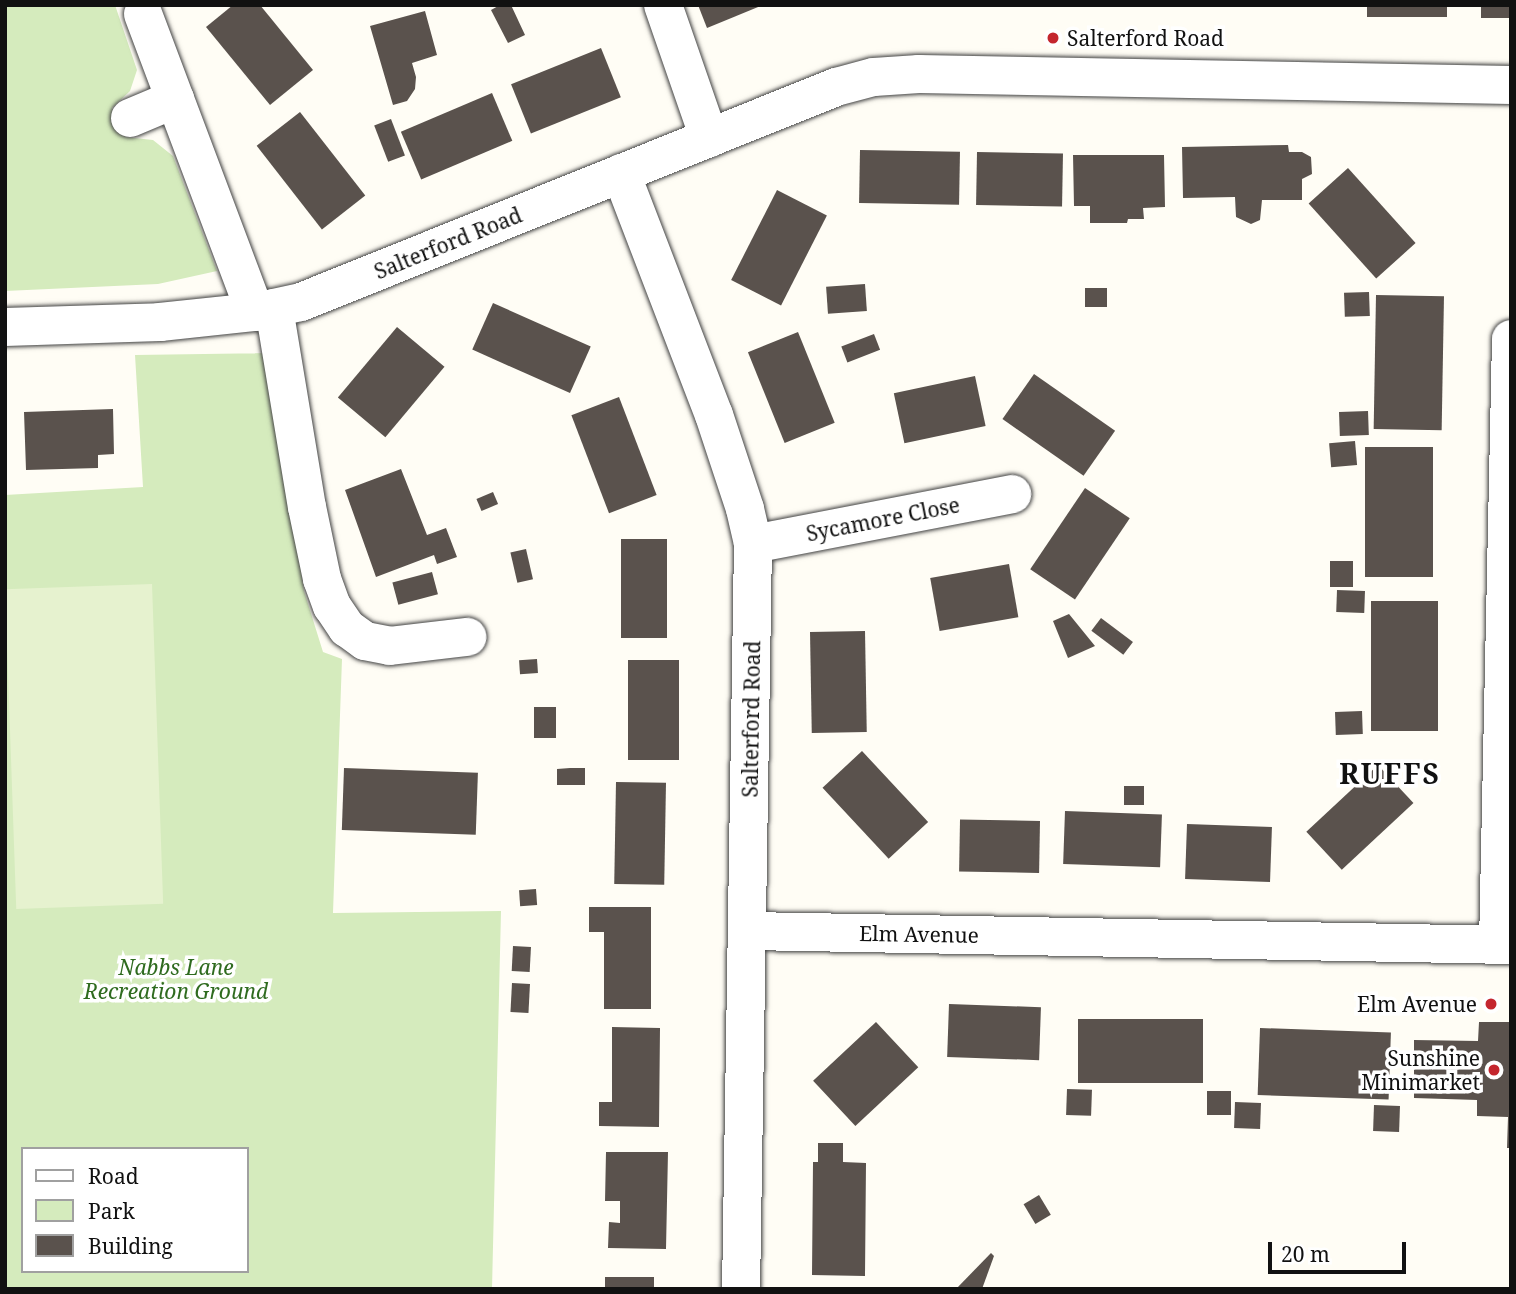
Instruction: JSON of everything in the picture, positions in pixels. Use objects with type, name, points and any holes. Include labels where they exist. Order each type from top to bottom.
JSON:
[{"type":"street","points":[[663,5],[709,138]]},
{"type":"street","points":[[143,14],[175,99],[264,310],[322,579],[332,606],[347,628],[365,641],[390,646],[467,637]]},
{"type":"street","name":"Salterford Road","points":[[5,327],[160,322],[264,310],[301,302],[836,86],[874,78],[919,74],[1511,85]]},
{"type":"street","points":[[130,118],[175,99]]},
{"type":"street","name":"Salterford Road","points":[[621,173],[714,415],[745,509],[753,544],[741,1289]]},
{"type":"street","points":[[1504,945],[1511,339]]},
{"type":"street","name":"Sycamore Close","points":[[753,544],[1012,494]]},
{"type":"street","name":"Elm Avenue","points":[[748,931],[1504,945]]},
{"type":"green space","points":[[5,5],[115,5],[137,70],[130,91],[112,108],[125,137],[153,140],[173,156],[217,271],[158,284],[5,291]]},
{"type":"green space","name":"Nabbs Lane Recreation Ground","points":[[270,353],[304,591],[323,652],[342,659],[333,913],[501,911],[492,1289],[5,1289],[5,495],[143,487],[135,355]]},
{"type":"green space","points":[[152,584],[163,904],[16,909],[5,589]]},
{"type":"building","points":[[233,5],[260,5],[313,70],[270,105],[206,27]]},
{"type":"building","points":[[500,5],[511,5],[525,35],[508,43],[491,10]]},
{"type":"building","points":[[698,5],[763,5],[707,28]]},
{"type":"building","points":[[1367,5],[1447,5],[1447,17],[1367,17]]},
{"type":"building","points":[[1481,5],[1511,5],[1511,18],[1481,18]]},
{"type":"building","points":[[425,11],[437,55],[412,63],[416,77],[415,89],[407,101],[393,105],[370,26]]},
{"type":"building","points":[[601,48],[621,97],[531,133],[511,84]]},
{"type":"building","points":[[492,93],[512,141],[421,180],[401,132]]},
{"type":"building","points":[[300,112],[365,196],[322,229],[257,146]]},
{"type":"building","points":[[391,119],[405,155],[388,162],[374,125]]},
{"type":"building","points":[[1288,145],[1289,152],[1302,152],[1311,157],[1312,174],[1302,179],[1302,200],[1262,200],[1260,220],[1251,224],[1236,217],[1235,197],[1183,198],[1182,147]]},
{"type":"building","points":[[860,150],[960,152],[959,205],[859,203]]},
{"type":"building","points":[[977,152],[1063,154],[1062,206],[976,205]]},
{"type":"building","points":[[1073,155],[1164,155],[1165,207],[1143,208],[1144,219],[1128,219],[1127,223],[1090,223],[1090,206],[1074,206]]},
{"type":"building","points":[[1348,168],[1416,243],[1376,279],[1309,203]]},
{"type":"building","points":[[777,190],[827,215],[781,305],[731,280]]},
{"type":"building","points":[[865,284],[867,311],[828,314],[826,287]]},
{"type":"building","points":[[1085,288],[1107,288],[1107,307],[1085,307]]},
{"type":"building","points":[[1369,292],[1370,316],[1345,317],[1344,293]]},
{"type":"building","points":[[1376,295],[1444,296],[1442,430],[1374,429]]},
{"type":"building","points":[[493,303],[591,347],[570,393],[472,350]]},
{"type":"building","points":[[397,327],[444,367],[385,437],[338,397]]},
{"type":"building","points":[[798,332],[835,423],[785,443],[748,352]]},
{"type":"building","points":[[874,334],[880,350],[847,362],[841,347]]},
{"type":"building","points":[[1034,374],[1115,431],[1084,476],[1002,419]]},
{"type":"building","points":[[975,376],[986,426],[904,443],[894,393]]},
{"type":"building","points":[[619,397],[657,495],[609,513],[571,415]]},
{"type":"building","points":[[113,409],[114,454],[98,455],[98,468],[26,470],[24,412]]},
{"type":"building","points":[[1368,411],[1369,435],[1340,436],[1339,412]]},
{"type":"building","points":[[1355,441],[1357,465],[1331,467],[1329,443]]},
{"type":"building","points":[[1365,447],[1433,447],[1433,577],[1365,577]]},
{"type":"building","points":[[401,469],[427,535],[446,528],[457,557],[437,564],[434,555],[376,577],[345,490]]},
{"type":"building","points":[[1085,488],[1130,518],[1075,599],[1030,569]]},
{"type":"building","points":[[493,492],[498,504],[482,511],[476,499]]},
{"type":"building","points":[[621,539],[667,539],[667,638],[621,638]]},
{"type":"building","points":[[526,549],[533,579],[517,583],[510,553]]},
{"type":"building","points":[[1330,561],[1353,561],[1353,587],[1330,587]]},
{"type":"building","points":[[1009,564],[1018,617],[940,631],[930,578]]},
{"type":"building","points":[[432,572],[438,594],[398,605],[392,583]]},
{"type":"building","points":[[1337,590],[1365,591],[1364,613],[1336,612]]},
{"type":"building","points":[[1371,601],[1438,601],[1438,731],[1371,731]]},
{"type":"building","points":[[1069,614],[1095,646],[1068,658],[1053,621]]},
{"type":"building","points":[[1101,618],[1133,642],[1123,655],[1091,631]]},
{"type":"building","points":[[865,631],[867,732],[812,733],[810,632]]},
{"type":"building","points":[[537,659],[538,673],[520,674],[519,660]]},
{"type":"building","points":[[628,660],[679,660],[679,760],[628,760]]},
{"type":"building","points":[[534,707],[556,707],[556,738],[534,738]]},
{"type":"building","points":[[1362,711],[1363,734],[1336,735],[1335,712]]},
{"type":"building","points":[[862,751],[928,822],[889,859],[823,788]]},
{"type":"building","points":[[1378,765],[1413,803],[1342,870],[1306,832]]},
{"type":"building","points":[[344,768],[478,773],[476,835],[342,830]]},
{"type":"building","points":[[585,768],[585,785],[557,785],[557,769]]},
{"type":"building","points":[[616,782],[666,783],[664,885],[614,884]]},
{"type":"building","points":[[1124,786],[1144,786],[1144,805],[1124,805]]},
{"type":"building","points":[[1065,811],[1162,814],[1160,867],[1063,864]]},
{"type":"building","points":[[960,820],[1040,821],[1039,873],[959,872]]},
{"type":"building","points":[[1187,824],[1272,827],[1270,882],[1185,879]]},
{"type":"building","points":[[536,889],[537,905],[520,906],[519,890]]},
{"type":"building","points":[[589,907],[651,907],[651,1009],[604,1009],[604,932],[589,932]]},
{"type":"building","points":[[513,946],[531,947],[530,972],[512,971]]},
{"type":"building","points":[[512,983],[530,984],[528,1013],[510,1012]]},
{"type":"building","points":[[949,1004],[1041,1007],[1039,1060],[947,1057]]},
{"type":"building","points":[[1078,1019],[1203,1019],[1203,1083],[1078,1083]]},
{"type":"building","points":[[876,1022],[918,1067],[855,1126],[813,1081]]},
{"type":"building","points":[[1479,1022],[1511,1022],[1511,1148],[1507,1148],[1508,1117],[1477,1116],[1477,1100],[1414,1098],[1414,1040],[1478,1041]]},
{"type":"building","points":[[612,1027],[660,1028],[659,1127],[599,1126],[599,1102],[612,1102]]},
{"type":"building","points":[[1260,1028],[1391,1033],[1389,1100],[1258,1095]]},
{"type":"building","points":[[1067,1089],[1092,1090],[1091,1116],[1066,1115]]},
{"type":"building","points":[[1207,1091],[1231,1091],[1231,1115],[1207,1115]]},
{"type":"building","points":[[1235,1102],[1261,1103],[1260,1129],[1234,1128]]},
{"type":"building","points":[[1374,1105],[1400,1106],[1399,1132],[1373,1131]]},
{"type":"building","points":[[818,1143],[843,1143],[843,1162],[866,1163],[865,1276],[812,1275],[813,1162],[818,1162]]},
{"type":"building","points":[[606,1152],[668,1152],[666,1249],[608,1248],[609,1222],[620,1223],[620,1201],[605,1201]]},
{"type":"building","points":[[1039,1195],[1051,1215],[1035,1224],[1024,1204]]},
{"type":"building","points":[[991,1253],[994,1256],[982,1289],[956,1289]]},
{"type":"building","points":[[605,1277],[654,1277],[654,1289],[605,1289]]},
{"type":"place","name":"Salterford Road","points":[[1053,38]]},
{"type":"place","name":"Elm Avenue","points":[[1491,1004]]},
{"type":"place","name":"Sunshine Minimarket","points":[[1494,1070]]},
{"type":"district","name":"RUFFS","points":[[1390,773]]}]
